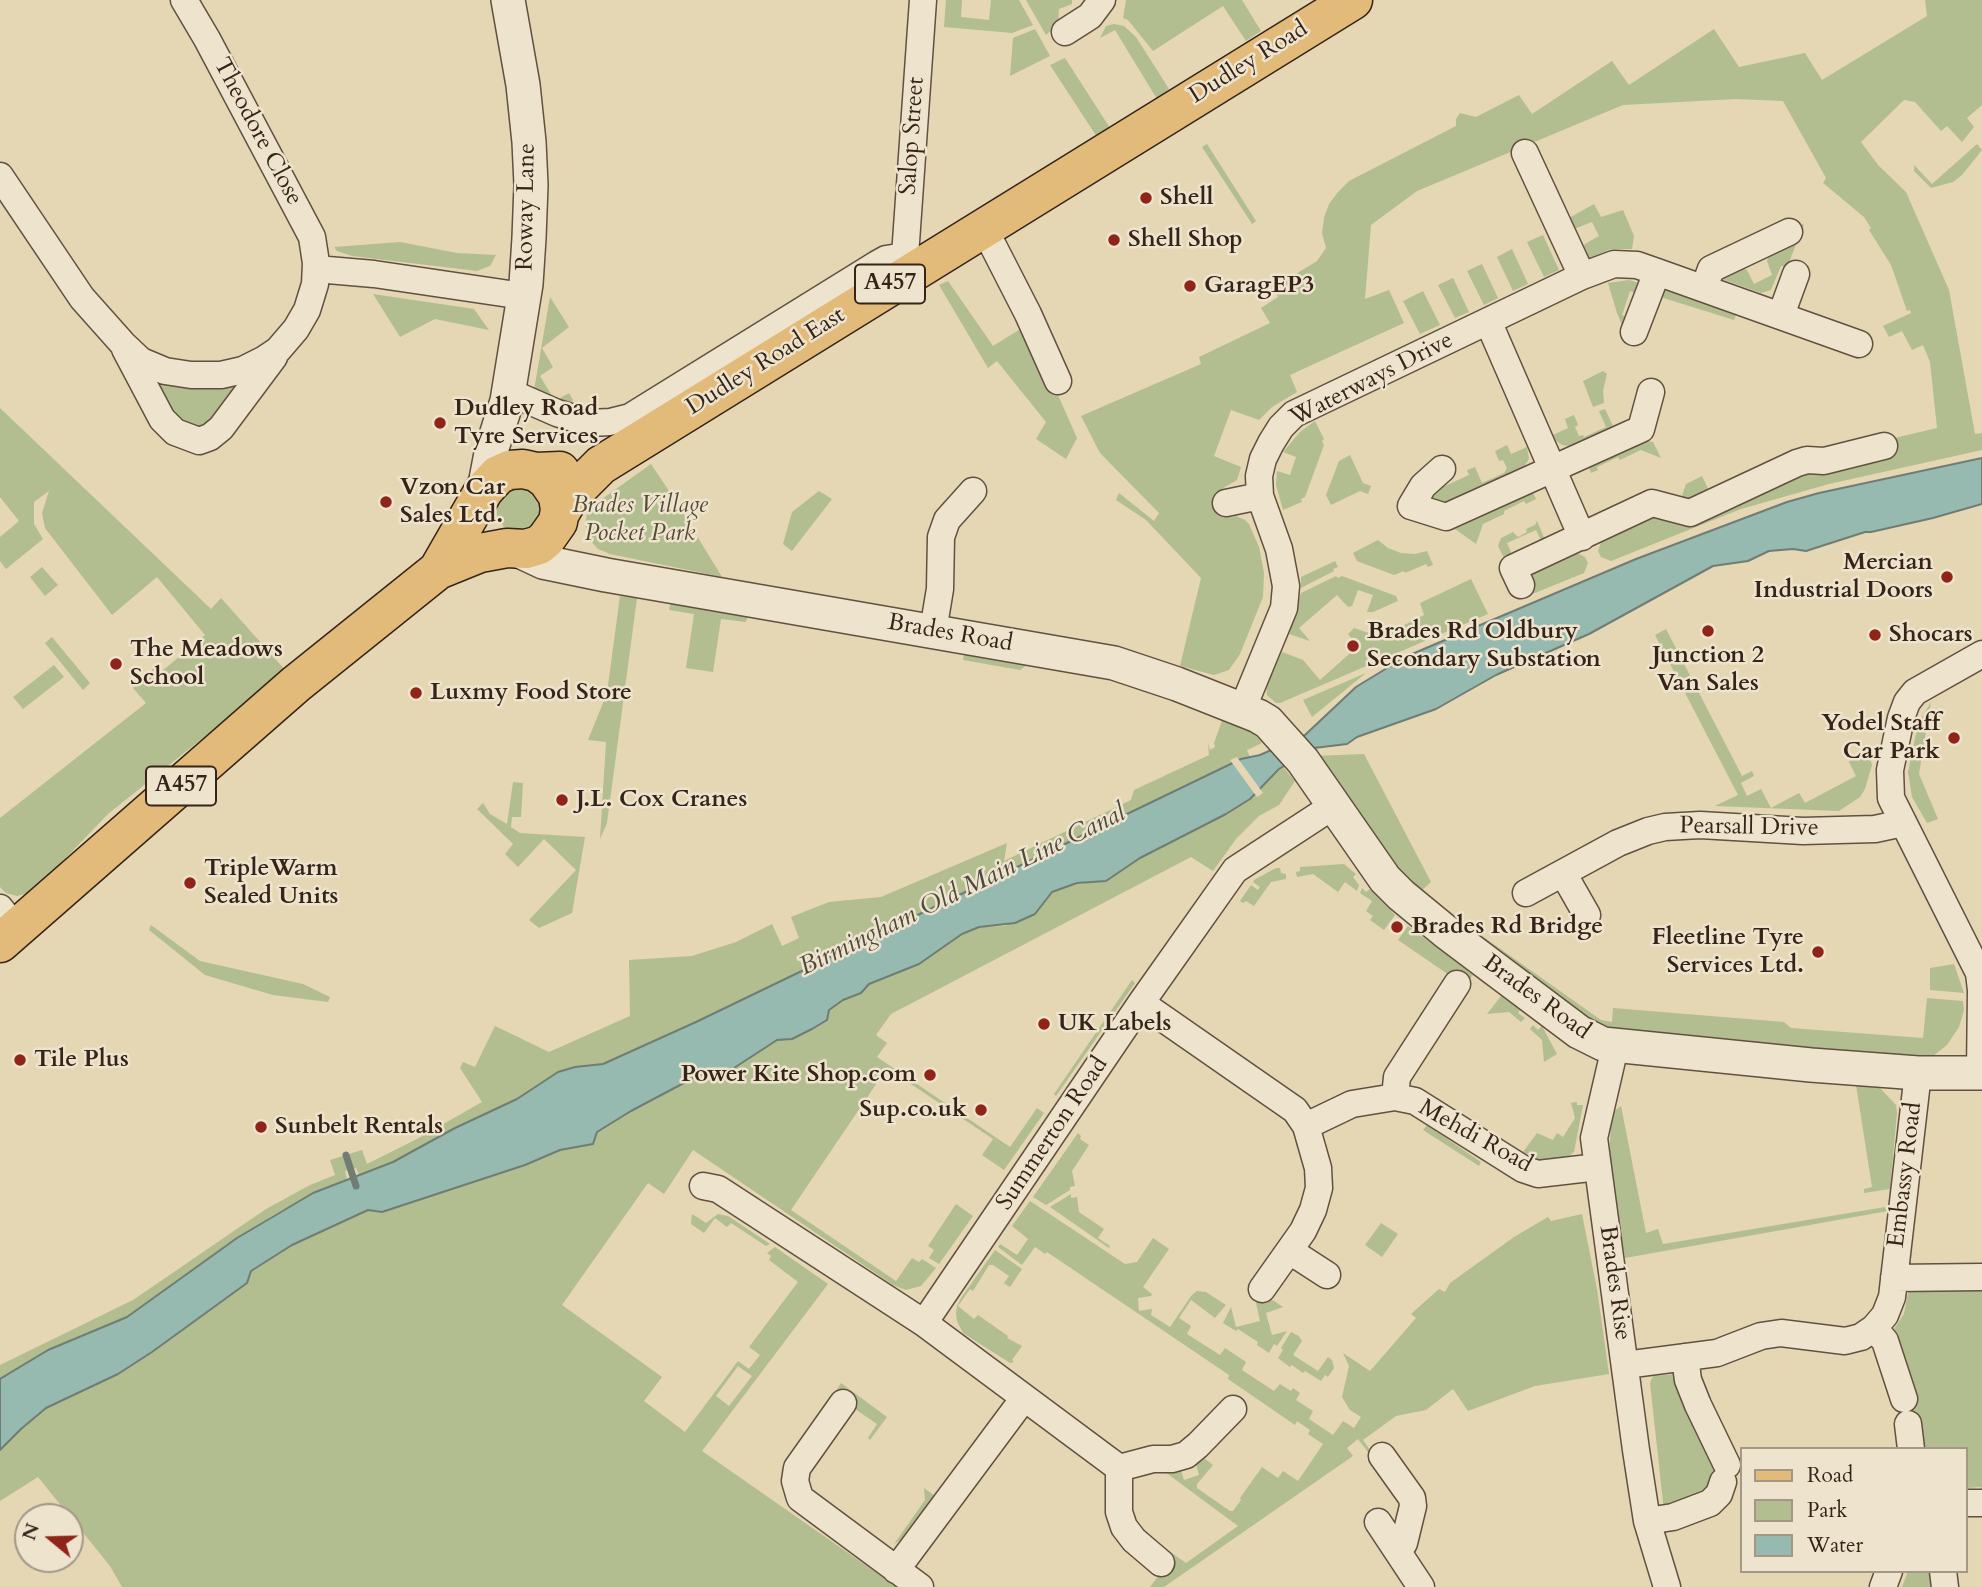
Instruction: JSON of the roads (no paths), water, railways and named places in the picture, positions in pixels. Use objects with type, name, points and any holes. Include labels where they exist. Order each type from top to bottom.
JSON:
[{"type":"main road","name":"Dudley Road","points":[[1181,105],[1353,0]]},
{"type":"main road","name":"Dudley Road East","points":[[5,926],[112,848],[296,684],[438,570],[480,553],[510,548],[526,549],[539,545],[551,534],[570,496],[601,465],[908,264],[984,228],[1181,105]]},
{"type":"main road","name":"Dudley Road East","points":[[438,570],[483,494],[503,473],[523,469],[568,471],[601,465]]},
{"type":"main road","points":[[533,471],[547,480],[558,496],[559,518]]},
{"type":"main road","points":[[483,494],[480,517],[485,530],[495,541],[510,548]]},
{"type":"street","name":"Theodore Close","points":[[122,344],[162,419],[175,432],[198,441],[210,437],[221,428],[296,329],[307,310],[315,284],[312,237],[207,38],[184,0]]},
{"type":"street","name":"Roway Lane","points":[[483,494],[492,448],[506,403],[530,238],[530,174],[523,85],[508,0]]},
{"type":"street","name":"Salop Street","points":[[908,264],[923,0]]},
{"type":"street","points":[[1065,32],[1090,16],[1102,0]]},
{"type":"street","points":[[1525,153],[1582,276]]},
{"type":"street","name":"Theodore Close","points":[[0,176],[82,298],[122,344],[141,361],[165,371],[191,375],[221,375],[243,370],[263,360],[286,341]]},
{"type":"street","points":[[984,228],[1028,314],[1058,381]]},
{"type":"street","points":[[1704,288],[1711,269],[1789,232]]},
{"type":"street","name":"Dudley Road East","points":[[506,403],[558,413],[590,423],[630,417],[886,259],[908,264]]},
{"type":"street","name":"Waterways Drive","points":[[1242,710],[1284,608],[1286,586],[1279,549],[1260,496],[1259,475],[1263,459],[1281,427],[1294,414],[1582,276],[1614,264],[1637,265],[1859,344]]},
{"type":"street","points":[[316,270],[374,274],[523,296]]},
{"type":"street","points":[[1634,332],[1657,272]]},
{"type":"street","points":[[1781,316],[1796,274]]},
{"type":"street","points":[[1488,321],[1582,537]]},
{"type":"street","points":[[1442,469],[1423,486],[1411,506],[1446,517],[1641,429],[1651,392]]},
{"type":"street","name":"Roway Lane","points":[[506,403],[513,444],[520,459],[533,471]]},
{"type":"street","points":[[1521,585],[1513,569],[1652,503],[1690,513],[1797,463],[1807,460],[1824,461],[1884,446]]},
{"type":"street","points":[[933,631],[940,589],[941,537],[947,520],[973,491]]},
{"type":"street","points":[[1226,503],[1260,496]]},
{"type":"street","name":"Brades Road","points":[[559,518],[571,547],[606,575]]},
{"type":"street","name":"Brades Road","points":[[510,548],[543,562],[606,575],[1114,663],[1242,710],[1268,722],[1303,761],[1385,879],[1415,908],[1579,1032],[1603,1044],[1918,1073],[1981,1073]]},
{"type":"street","points":[[1981,1073],[1982,1017],[1979,973],[1891,798],[1890,770],[1907,702],[1922,686],[1982,654]]},
{"type":"street","name":"Summerton Road","points":[[924,1323],[1141,1003],[1235,870],[1333,806]]},
{"type":"street","name":"Pearsall Drive","points":[[1526,893],[1618,843],[1665,827],[1700,825],[1803,831],[1875,829],[1903,823]]},
{"type":"street","points":[[1563,873],[1587,915]]},
{"type":"street","name":"Mehdi Road","points":[[1395,1097],[1397,1077],[1457,984]]},
{"type":"street","points":[[1141,1003],[1295,1110],[1306,1126],[1318,1168],[1319,1188],[1313,1210],[1290,1251],[1262,1289]]},
{"type":"street","name":"Brades Rise","points":[[1615,1047],[1594,1138],[1647,1521],[1667,1587]]},
{"type":"street","name":"Embassy Road","points":[[1874,1328],[1885,1315],[1892,1297],[1918,1073]]},
{"type":"street","name":"Mehdi Road","points":[[1306,1126],[1352,1104],[1395,1097],[1415,1101],[1522,1169],[1538,1174],[1598,1167]]},
{"type":"street","points":[[704,1186],[718,1189],[924,1323],[1119,1468]]},
{"type":"street","points":[[1290,1251],[1327,1275]]},
{"type":"street","name":"Embassy Road","points":[[1894,1278],[1982,1277]]},
{"type":"street","points":[[1625,1365],[1717,1353],[1761,1336],[1781,1333],[1845,1340],[1861,1337],[1874,1328],[1885,1341],[1908,1424]]},
{"type":"street","points":[[1647,1521],[1673,1517],[1710,1503],[1719,1494],[1725,1474],[1688,1380],[1685,1357]]},
{"type":"street","points":[[896,1570],[1024,1398]]},
{"type":"street","points":[[843,1403],[797,1468],[795,1481],[800,1498],[920,1587]]},
{"type":"street","points":[[1119,1468],[1153,1459],[1171,1459],[1192,1451],[1233,1409]]},
{"type":"street","points":[[1382,1456],[1412,1498],[1413,1506],[1400,1546]]},
{"type":"street","points":[[1119,1468],[1119,1512],[1124,1527],[1134,1540],[1161,1563]]},
{"type":"street","points":[[1378,1522],[1400,1546],[1421,1587]]},
{"type":"street","points":[[1400,1546],[1432,1525]]},
{"type":"water","points":[[1982,458],[1982,504],[1933,518],[1865,532],[1806,551],[1769,551],[1748,561],[1713,566],[1589,634],[1496,675],[1436,709],[1357,737],[1347,744],[1314,748],[1279,769],[1250,799],[1140,858],[1106,881],[1077,883],[1052,892],[1035,914],[1015,923],[979,927],[962,934],[919,964],[869,984],[861,993],[843,1000],[829,1010],[827,1020],[812,1029],[792,1039],[777,1040],[734,1068],[699,1075],[631,1111],[597,1132],[593,1144],[560,1150],[525,1165],[382,1212],[368,1210],[292,1245],[251,1271],[247,1283],[152,1352],[118,1374],[46,1408],[0,1450],[0,1379],[48,1350],[127,1317],[237,1238],[313,1193],[393,1162],[455,1128],[517,1099],[558,1072],[603,1064],[696,1022],[1241,759],[1260,755],[1305,735],[1356,687],[1405,657],[1636,559],[1787,502]]},
{"type":"waterway","points":[[346,1155],[356,1186]]},
{"type":"place","name":"Shell","points":[[1146,198]]},
{"type":"place","name":"Shell Shop","points":[[1114,240]]},
{"type":"place","name":"GaragEP3","points":[[1190,286]]},
{"type":"place","name":"Dudley Road Tyre Services","points":[[440,423]]},
{"type":"place","name":"Vzon Car Sales Ltd.","points":[[386,502]]},
{"type":"place","name":"Mercian Industrial Doors","points":[[1947,577]]},
{"type":"place","name":"Junction 2 Van Sales","points":[[1708,631]]},
{"type":"place","name":"Shocars","points":[[1875,635]]},
{"type":"place","name":"Brades Rd Oldbury Secondary Substation","points":[[1353,646]]},
{"type":"place","name":"The Meadows School","points":[[116,664]]},
{"type":"place","name":"Luxmy Food Store","points":[[416,693]]},
{"type":"place","name":"Yodel Staff Car Park","points":[[1954,738]]},
{"type":"place","name":"J.L. Cox Cranes","points":[[562,800]]},
{"type":"place","name":"TripleWarm Sealed Units","points":[[190,883]]},
{"type":"place","name":"Brades Rd Bridge","points":[[1397,927]]},
{"type":"place","name":"Fleetline Tyre Services Ltd.","points":[[1818,952]]},
{"type":"place","name":"UK Labels","points":[[1044,1024]]},
{"type":"place","name":"Tile Plus","points":[[20,1060]]},
{"type":"place","name":"Power Kite Shop.com","points":[[930,1075]]},
{"type":"place","name":"Sup.co.uk","points":[[981,1110]]},
{"type":"place","name":"Sunbelt Rentals","points":[[261,1127]]},
{"type":"park label","name":"Brades Village Pocket Park","points":[[640,520]]},
{"type":"water label","name":"Birmingham Old Main Line Canal","points":[[963,891]]}]
